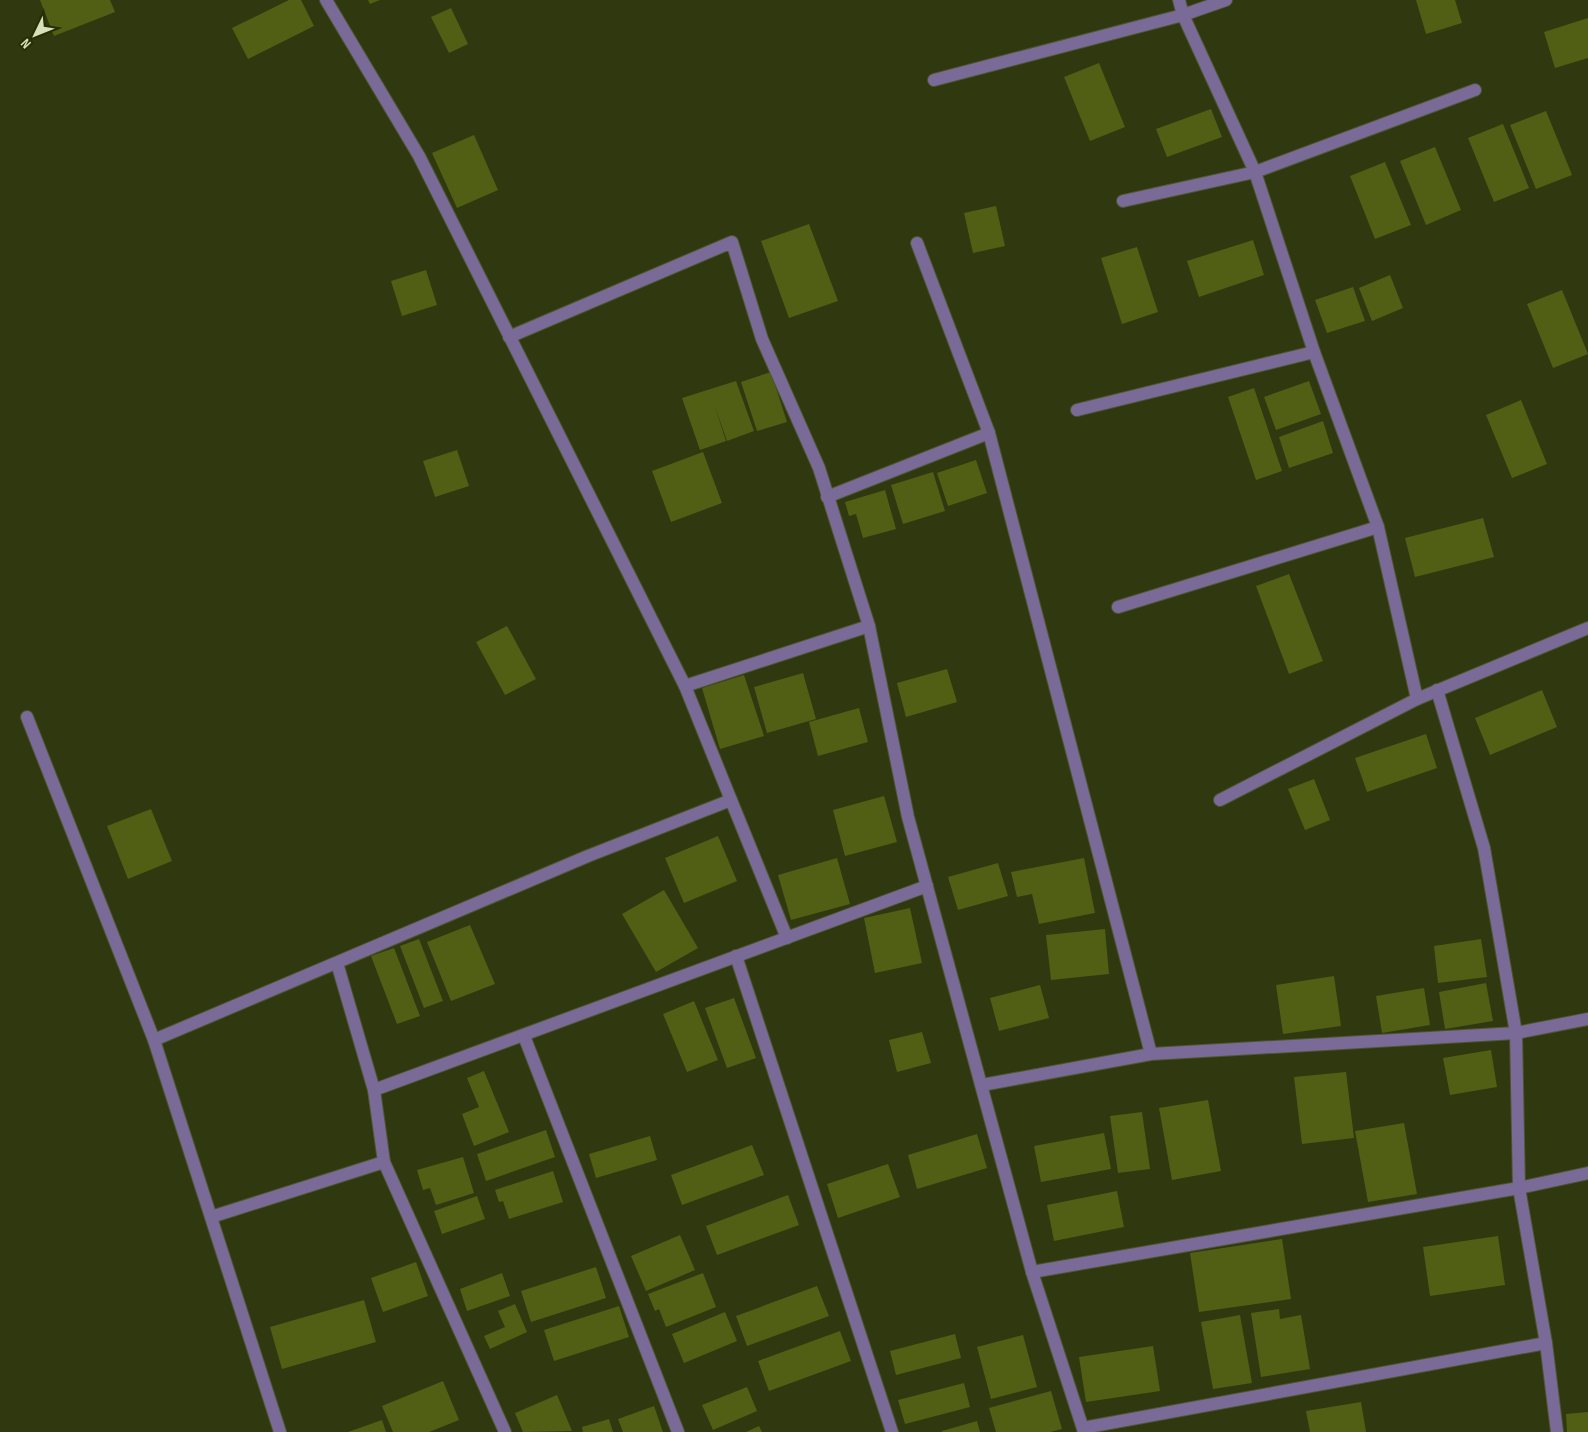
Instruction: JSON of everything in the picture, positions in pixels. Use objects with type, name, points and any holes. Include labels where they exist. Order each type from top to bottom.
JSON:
[{"type":"street","points":[[326,0],[419,156],[685,686],[788,938]]},
{"type":"street","points":[[1179,0],[1183,15],[1255,172],[1314,352],[1378,527],[1417,699]]},
{"type":"street","points":[[934,80],[1183,15],[1226,0]]},
{"type":"street","points":[[1123,201],[1255,172],[1475,90]]},
{"type":"street","points":[[509,337],[732,242],[762,339],[820,468],[827,497],[869,626],[908,817],[1032,1272],[1083,1430],[1546,1343]]},
{"type":"street","points":[[918,243],[989,433],[1152,1054]]},
{"type":"street","points":[[1077,410],[1314,352]]},
{"type":"street","points":[[827,497],[989,433]]},
{"type":"street","points":[[1118,607],[1378,527]]},
{"type":"street","points":[[685,686],[869,626]]},
{"type":"street","points":[[1220,800],[1417,699],[1588,628]]},
{"type":"street","points":[[1437,690],[1484,848],[1516,1033],[1519,1188],[1546,1343],[1557,1432]]},
{"type":"street","points":[[27,716],[154,1040],[280,1432]]},
{"type":"street","points":[[154,1040],[588,856],[731,800]]},
{"type":"street","points":[[374,1090],[927,886]]},
{"type":"street","points":[[736,956],[892,1432]]},
{"type":"street","points":[[337,963],[374,1090],[384,1162],[505,1432]]},
{"type":"street","points":[[982,1085],[1152,1054],[1516,1033],[1588,1019]]},
{"type":"street","points":[[524,1036],[678,1432]]},
{"type":"street","points":[[211,1217],[384,1162]]},
{"type":"street","points":[[1032,1272],[1519,1188],[1588,1173]]},
{"type":"building","points":[[40,0],[110,0],[115,12],[54,36]]},
{"type":"building","points":[[289,0],[301,0],[314,26],[248,59],[232,28]]},
{"type":"building","points":[[368,0],[380,0],[370,4]]},
{"type":"building","points":[[1416,0],[1455,0],[1462,23],[1426,34]]},
{"type":"building","points":[[451,8],[468,44],[449,53],[431,17]]},
{"type":"building","points":[[1588,18],[1588,58],[1555,68],[1544,32]]},
{"type":"building","points":[[1099,63],[1125,127],[1090,141],[1064,77]]},
{"type":"building","points":[[1211,109],[1222,137],[1167,157],[1156,129]]},
{"type":"building","points":[[1546,111],[1572,175],[1536,189],[1510,125]]},
{"type":"building","points":[[1503,124],[1529,188],[1494,202],[1468,138]]},
{"type":"building","points":[[474,135],[498,190],[457,208],[432,153]]},
{"type":"building","points":[[1435,147],[1461,210],[1426,225],[1400,161]]},
{"type":"building","points":[[1385,162],[1411,225],[1375,239],[1350,176]]},
{"type":"building","points":[[996,206],[1005,246],[973,253],[964,213]]},
{"type":"building","points":[[809,224],[838,301],[789,318],[761,241]]},
{"type":"building","points":[[1253,240],[1264,275],[1199,297],[1187,261]]},
{"type":"building","points":[[1137,247],[1158,312],[1122,324],[1101,258]]},
{"type":"building","points":[[426,270],[437,305],[402,316],[391,281]]},
{"type":"building","points":[[1390,275],[1403,308],[1372,321],[1359,288]]},
{"type":"building","points":[[1353,287],[1365,321],[1327,333],[1315,300]]},
{"type":"building","points":[[1562,290],[1588,354],[1553,368],[1527,304]]},
{"type":"building","points":[[771,372],[787,422],[757,431],[741,382]]},
{"type":"building","points":[[736,381],[754,431],[727,441],[714,404],[726,441],[700,450],[682,398]]},
{"type":"building","points":[[1309,381],[1321,414],[1276,430],[1264,397]]},
{"type":"building","points":[[1254,388],[1282,471],[1256,480],[1228,397]]},
{"type":"building","points":[[1521,400],[1547,464],[1512,478],[1486,415]]},
{"type":"building","points":[[1323,421],[1333,453],[1289,468],[1279,437]]},
{"type":"building","points":[[457,450],[469,486],[435,497],[423,461]]},
{"type":"building","points":[[703,452],[722,503],[671,522],[652,471]]},
{"type":"building","points":[[976,460],[987,493],[948,506],[937,473]]},
{"type":"building","points":[[933,472],[945,511],[903,524],[891,485]]},
{"type":"building","points":[[885,490],[896,529],[863,538],[856,514],[849,516],[845,502]]},
{"type":"building","points":[[1483,518],[1494,557],[1415,577],[1405,538]]},
{"type":"building","points":[[1289,574],[1323,661],[1289,674],[1256,586]]},
{"type":"building","points":[[507,626],[536,679],[505,695],[476,642]]},
{"type":"building","points":[[947,669],[957,702],[906,717],[897,683]]},
{"type":"building","points":[[803,673],[816,719],[767,733],[754,687]]},
{"type":"building","points":[[744,675],[764,736],[720,749],[702,688]]},
{"type":"building","points":[[1542,690],[1557,727],[1490,755],[1475,718]]},
{"type":"building","points":[[859,708],[868,742],[818,756],[809,722]]},
{"type":"building","points":[[1426,734],[1437,768],[1367,792],[1355,758]]},
{"type":"building","points":[[1314,779],[1330,820],[1305,830],[1288,789]]},
{"type":"building","points":[[884,796],[897,842],[845,856],[833,810]]},
{"type":"building","points":[[151,809],[172,861],[128,879],[107,826]]},
{"type":"building","points":[[718,836],[737,881],[684,903],[665,858]]},
{"type":"building","points":[[837,858],[850,904],[791,920],[778,875]]},
{"type":"building","points":[[1084,858],[1095,913],[1039,924],[1032,894],[1017,897],[1011,872]]},
{"type":"building","points":[[998,863],[1008,896],[958,910],[948,877]]},
{"type":"building","points":[[664,890],[698,948],[656,972],[622,914]]},
{"type":"building","points":[[910,908],[922,963],[875,973],[864,918]]},
{"type":"building","points":[[470,925],[495,984],[451,1001],[427,942]]},
{"type":"building","points":[[1105,929],[1109,974],[1051,980],[1046,935]]},
{"type":"building","points":[[419,939],[443,1001],[424,1008],[400,946]]},
{"type":"building","points":[[1481,939],[1487,977],[1438,983],[1434,946]]},
{"type":"building","points":[[394,948],[420,1016],[397,1024],[371,956]]},
{"type":"building","points":[[1334,976],[1341,1026],[1283,1034],[1276,985]]},
{"type":"building","points":[[1486,983],[1493,1021],[1445,1029],[1439,992]]},
{"type":"building","points":[[1040,985],[1049,1018],[999,1031],[990,998]]},
{"type":"building","points":[[1424,988],[1430,1025],[1382,1033],[1376,996]]},
{"type":"building","points":[[734,998],[756,1058],[727,1068],[705,1008]]},
{"type":"building","points":[[694,1001],[718,1060],[687,1072],[663,1014]]},
{"type":"building","points":[[922,1032],[931,1063],[897,1072],[889,1040]]},
{"type":"building","points":[[1491,1050],[1497,1087],[1450,1095],[1443,1058]]},
{"type":"building","points":[[484,1071],[509,1132],[474,1146],[462,1114],[479,1107],[467,1078]]},
{"type":"building","points":[[1346,1072],[1354,1138],[1302,1144],[1294,1077]]},
{"type":"building","points":[[1208,1100],[1221,1171],[1172,1180],[1159,1108]]},
{"type":"building","points":[[1142,1112],[1150,1169],[1118,1173],[1110,1116]]},
{"type":"building","points":[[1404,1123],[1417,1194],[1368,1202],[1355,1131]]},
{"type":"building","points":[[546,1130],[555,1157],[486,1181],[477,1154]]},
{"type":"building","points":[[1104,1133],[1111,1169],[1041,1182],[1034,1146]]},
{"type":"building","points":[[977,1134],[987,1168],[917,1189],[908,1155]]},
{"type":"building","points":[[650,1136],[657,1160],[596,1178],[589,1154]]},
{"type":"building","points":[[752,1145],[764,1175],[682,1205],[671,1175]]},
{"type":"building","points":[[463,1157],[474,1193],[436,1205],[430,1188],[423,1190],[417,1170]]},
{"type":"building","points":[[888,1164],[900,1197],[838,1218],[827,1184]]},
{"type":"building","points":[[553,1171],[563,1202],[509,1219],[503,1201],[499,1202],[495,1190]]},
{"type":"building","points":[[1117,1191],[1124,1227],[1054,1241],[1047,1205]]},
{"type":"building","points":[[788,1195],[799,1225],[717,1255],[706,1226]]},
{"type":"building","points":[[477,1196],[485,1219],[442,1234],[434,1211]]},
{"type":"building","points":[[680,1235],[695,1270],[646,1291],[631,1256]]},
{"type":"building","points":[[1498,1236],[1505,1285],[1430,1296],[1423,1247]]},
{"type":"building","points":[[1282,1239],[1291,1299],[1199,1312],[1190,1253]]},
{"type":"building","points":[[416,1262],[428,1296],[383,1312],[371,1278]]},
{"type":"building","points":[[596,1267],[606,1298],[531,1322],[521,1291]]},
{"type":"building","points":[[502,1273],[510,1296],[467,1311],[460,1289]]},
{"type":"building","points":[[703,1273],[716,1307],[666,1327],[659,1309],[655,1311],[648,1294]]},
{"type":"building","points":[[817,1286],[829,1316],[747,1346],[736,1316]]},
{"type":"building","points":[[364,1300],[376,1342],[282,1369],[270,1327]]},
{"type":"building","points":[[515,1304],[527,1332],[490,1349],[484,1336],[505,1327],[498,1311]]},
{"type":"building","points":[[619,1306],[629,1337],[554,1361],[544,1330]]},
{"type":"building","points":[[1279,1309],[1280,1319],[1301,1315],[1310,1369],[1261,1377],[1251,1313]]},
{"type":"building","points":[[725,1312],[737,1341],[684,1363],[672,1334]]},
{"type":"building","points":[[1240,1315],[1252,1383],[1213,1389],[1201,1322]]},
{"type":"building","points":[[840,1331],[851,1361],[769,1391],[758,1361]]},
{"type":"building","points":[[955,1334],[961,1358],[896,1375],[890,1351]]},
{"type":"building","points":[[1023,1335],[1037,1387],[991,1399],[977,1347]]},
{"type":"building","points":[[1153,1346],[1160,1391],[1086,1402],[1079,1357]]},
{"type":"building","points":[[443,1381],[459,1420],[429,1432],[393,1432],[382,1406]]},
{"type":"building","points":[[964,1383],[970,1407],[905,1424],[898,1400]]},
{"type":"building","points":[[747,1387],[757,1411],[713,1430],[702,1405]]},
{"type":"building","points":[[1051,1391],[1062,1429],[1050,1432],[996,1432],[989,1408]]},
{"type":"building","points":[[557,1395],[572,1431],[523,1432],[515,1413]]},
{"type":"building","points":[[1361,1402],[1366,1432],[1310,1432],[1306,1411]]},
{"type":"building","points":[[654,1406],[663,1432],[623,1432],[618,1419]]},
{"type":"building","points":[[1588,1412],[1588,1432],[1567,1432],[1566,1414]]},
{"type":"building","points":[[609,1419],[613,1432],[583,1432],[582,1427]]},
{"type":"building","points":[[382,1420],[386,1432],[348,1432]]},
{"type":"building","points":[[977,1421],[980,1432],[942,1432],[942,1431]]},
{"type":"building","points":[[759,1426],[762,1432],[746,1432]]}]
